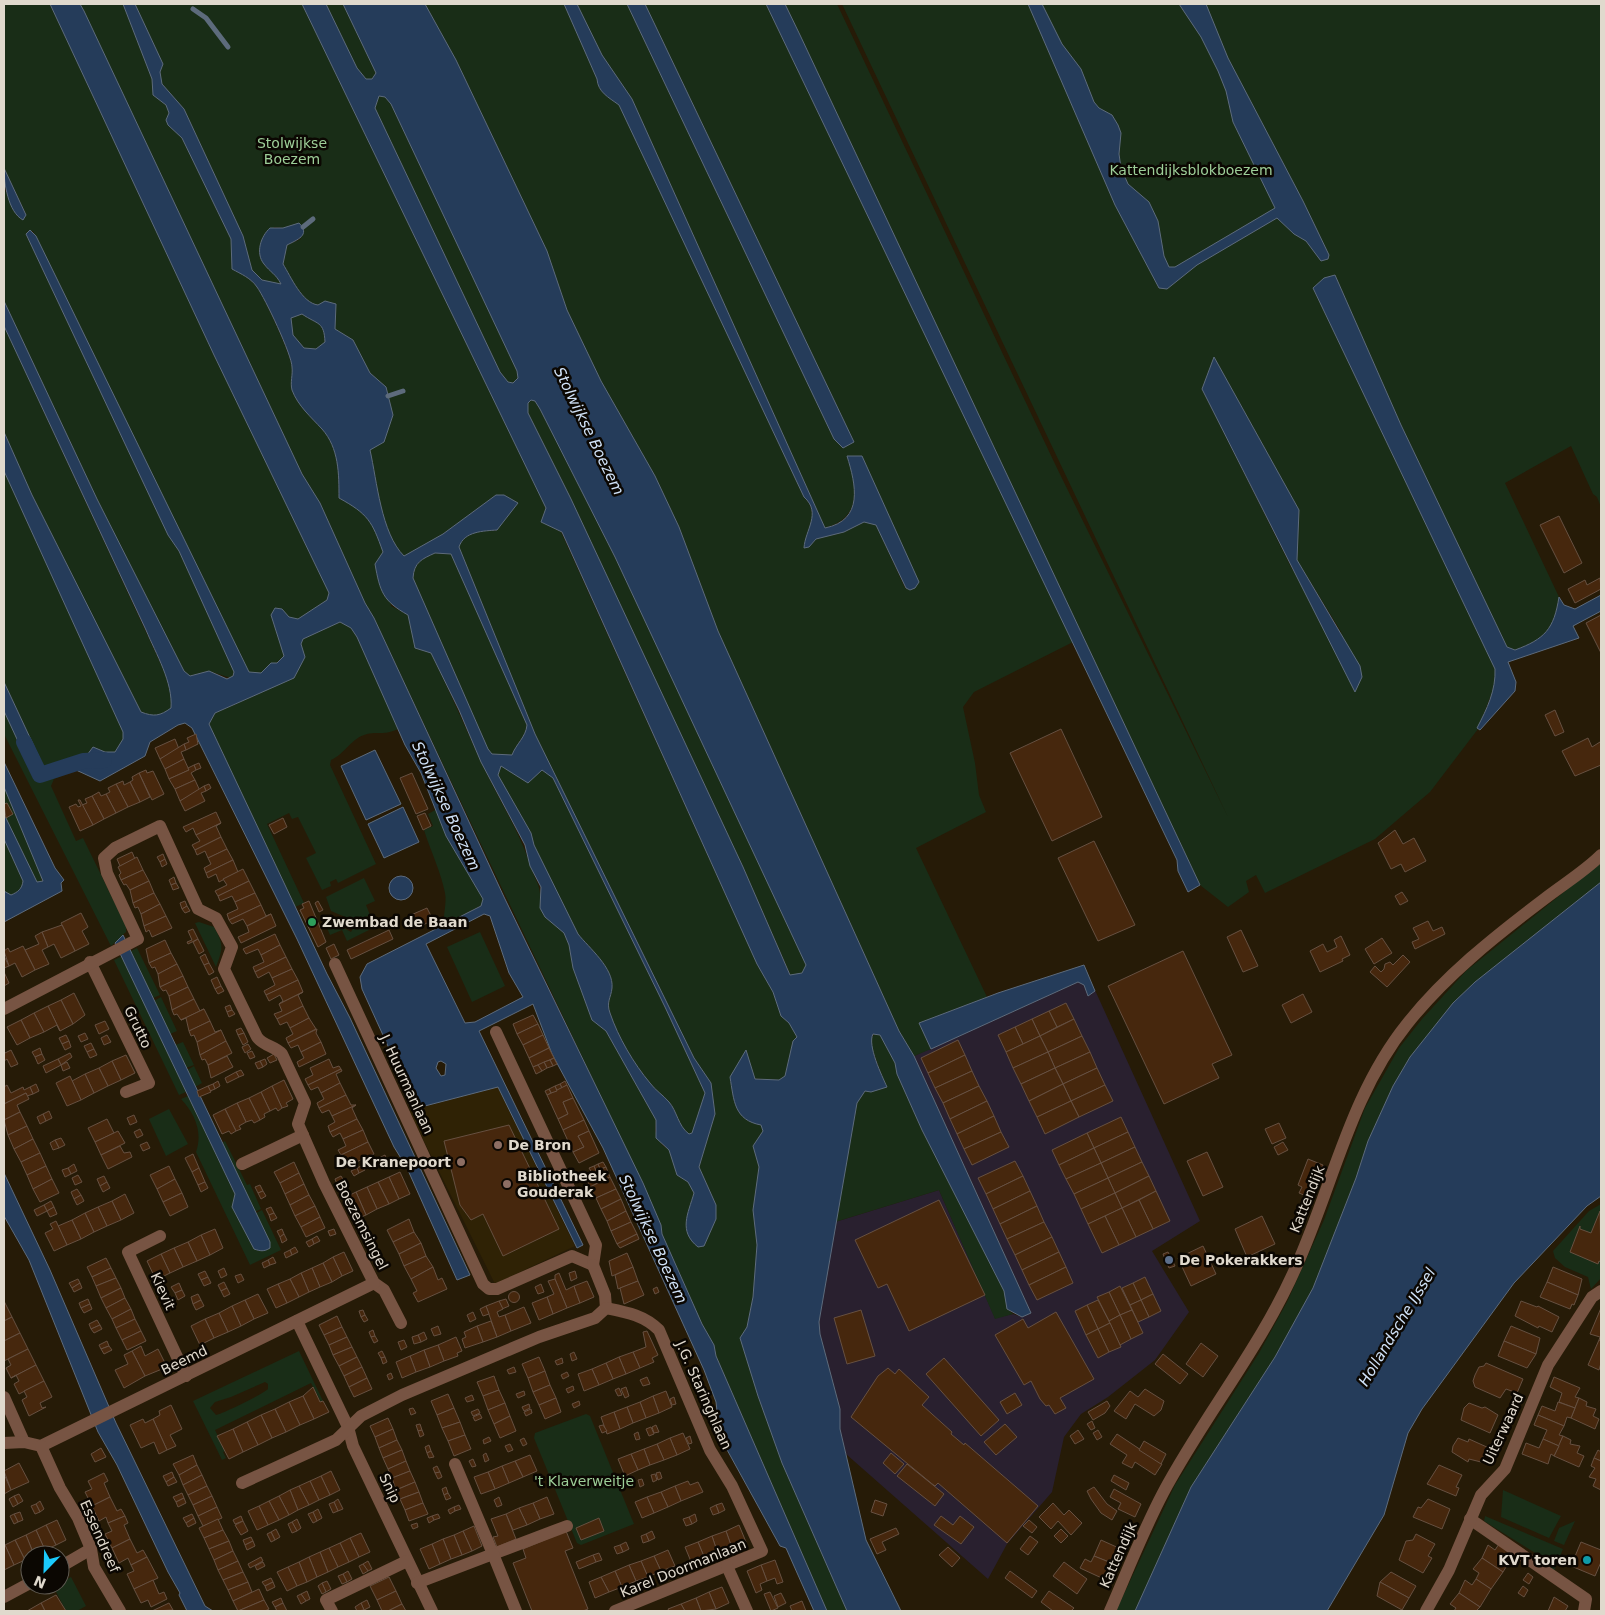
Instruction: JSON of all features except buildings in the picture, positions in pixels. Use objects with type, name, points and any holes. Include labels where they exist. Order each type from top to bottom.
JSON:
[{"type":"street","name":"Boezemsingel","points":[[90,962],[138,939],[107,873],[104,858],[115,848],[160,826],[198,909],[216,918],[230,942],[232,948],[224,968],[260,1042],[278,1049],[282,1054],[305,1102],[298,1124],[324,1183],[374,1283],[384,1290],[401,1323]]},
{"type":"street","name":"Kattendijk","points":[[1110,1611],[1162,1494],[1260,1337],[1296,1267],[1335,1169],[1353,1116],[1383,1056],[1408,1023],[1444,982],[1478,952],[1601,855]]},
{"type":"street","points":[[4,1009],[90,962]]},
{"type":"street","name":"Grutto","points":[[90,962],[149,1082],[126,1092]]},
{"type":"street","name":"J. Huurmanlaan","points":[[335,964],[483,1284],[489,1288],[497,1289],[572,1256],[593,1265]]},
{"type":"street","points":[[242,1483],[336,1440],[361,1416],[409,1392],[539,1337],[595,1318],[606,1308],[605,1295],[593,1265],[596,1245],[496,1032]]},
{"type":"street","points":[[242,1164],[303,1135]]},
{"type":"street","name":"Kievit","points":[[160,1236],[128,1252],[186,1376]]},
{"type":"street","name":"Beemd","points":[[41,1446],[374,1283]]},
{"type":"street","name":"Uiterwaard","points":[[1426,1611],[1450,1570],[1481,1495],[1505,1469],[1548,1365],[1592,1297],[1601,1291]]},
{"type":"street","name":"J.G. Staringhlaan","points":[[606,1308],[649,1320],[659,1330],[710,1450],[732,1486],[762,1552]]},
{"type":"street","name":"Snip","points":[[297,1322],[348,1427],[353,1446],[432,1611]]},
{"type":"street","points":[[4,1397],[24,1442]]},
{"type":"street","points":[[4,1443],[24,1442],[41,1446]]},
{"type":"street","name":"Essendreef","points":[[41,1446],[60,1488],[78,1518],[91,1548],[94,1567],[120,1611]]},
{"type":"street","points":[[455,1464],[516,1611]]},
{"type":"street","points":[[1470,1519],[1586,1599],[1584,1611]]},
{"type":"street","points":[[417,1583],[567,1526]]},
{"type":"street","points":[[70,1561],[91,1548]]},
{"type":"street","name":"Karel Doormanlaan","points":[[615,1611],[762,1552]]},
{"type":"street","points":[[332,1611],[326,1600],[407,1560]]},
{"type":"street","points":[[727,1566],[747,1611]]},
{"type":"street","points":[[4,1597],[20,1588]]},
{"type":"shaded area","points":[[1089,977],[1200,1221],[1152,1251],[1189,1312],[1155,1360],[1108,1397],[1081,1414],[1064,1437],[1052,1492],[1007,1544],[988,1579],[846,1454],[840,1429],[840,1409],[820,1334],[819,1322],[835,1222],[939,1190],[995,1318],[1013,1314],[1022,1317],[1031,1313],[914,1056]]},
{"type":"shaded area","points":[[498,1087],[575,1246],[495,1284],[409,1111]]},
{"type":"green space","points":[[4,4],[50,4],[214,355],[329,593],[327,600],[298,619],[294,620],[275,608],[271,615],[284,656],[276,663],[271,663],[261,673],[249,672],[246,667],[33,231],[28,231],[26,234],[168,535],[179,551],[234,672],[231,678],[209,671],[189,676],[184,671],[97,499],[4,301],[4,188],[17,216],[26,214],[4,168]]},
{"type":"green space","name":"Stolwijkse Boezem","points":[[80,4],[123,4],[152,79],[153,95],[166,105],[169,113],[166,120],[168,125],[182,138],[231,239],[232,269],[246,276],[261,293],[291,361],[292,390],[305,411],[328,436],[332,444],[337,462],[339,498],[360,509],[368,517],[374,528],[383,554],[391,606],[408,615],[415,648],[431,653],[482,764],[525,851],[539,889],[540,908],[564,933],[569,945],[573,968],[592,1020],[606,1031],[656,1120],[655,1131],[662,1145],[669,1150],[677,1175],[688,1182],[694,1193],[691,1203],[716,1205],[699,1167],[715,1114],[711,1083],[694,1058],[535,734],[459,547],[461,542],[469,535],[485,531],[496,531],[496,495],[443,534],[404,556],[396,546],[381,506],[370,450],[393,416],[386,387],[370,373],[353,340],[335,329],[318,305],[307,300],[302,295],[283,264],[287,245],[301,239],[283,228],[274,227],[264,265],[275,273],[281,285],[262,280],[252,270],[243,236],[184,109],[162,84],[160,72],[163,64],[135,4],[302,4],[546,508],[541,522],[561,532],[757,964],[773,992],[781,1016],[789,1023],[797,1037],[793,1041],[785,1076],[779,1080],[730,1077],[734,1101],[740,1114],[745,1119],[761,1125],[763,1131],[753,1146],[759,1167],[753,1210],[757,1245],[753,1297],[747,1327],[758,1396],[782,1463],[847,1611],[827,1611],[716,1356],[714,1345],[702,1324],[662,1234],[661,1225],[374,618],[365,603],[320,503],[302,474]]},
{"type":"green space","points":[[326,4],[343,4],[376,73],[372,79],[366,79],[357,69]]},
{"type":"green space","points":[[425,4],[564,4],[599,87],[604,94],[619,104],[804,497],[811,508],[812,521],[809,547],[816,539],[844,532],[864,522],[876,525],[905,588],[910,590],[848,457],[853,479],[854,500],[846,516],[837,523],[825,528],[632,99],[602,55],[577,4],[627,4],[834,439],[843,448],[854,442],[645,4],[766,4],[1073,642],[974,692],[963,707],[975,763],[979,795],[986,812],[916,848],[987,997],[919,1023],[931,1049],[914,1056],[899,1031],[718,631],[679,527],[655,476],[601,381],[567,310],[547,251],[456,60]]},
{"type":"green space","name":"Kattendijksblokboezem","points":[[785,4],[837,4],[1055,464],[1228,817],[842,4],[1601,4],[1601,507],[1571,446],[1505,483],[1559,597],[1551,625],[1534,642],[1515,650],[1507,647],[1401,425],[1335,275],[1313,288],[1495,669],[1496,682],[1478,729],[1430,792],[1375,839],[1265,893],[1256,875],[1246,881],[1249,892],[1228,907],[1200,885]],"holes":[[[1303,202],[1329,255],[1328,259],[1321,261],[1306,241]],[[1214,358],[1299,510],[1297,560],[1343,635],[1292,569],[1202,389]]]},
{"type":"green space","points":[[379,95],[385,97],[391,104],[518,371],[518,378],[513,383],[508,382],[500,372],[375,108]]},
{"type":"green space","points":[[303,314],[322,327],[325,343],[316,349],[304,348],[293,335],[291,318]]},
{"type":"green space","points":[[4,326],[165,673],[172,698],[171,709],[163,713],[150,715],[141,712],[32,495],[4,432]]},
{"type":"green space","points":[[531,400],[535,401],[540,409],[615,557],[807,965],[802,973],[791,976],[743,867],[571,499],[528,413],[528,402]]},
{"type":"green space","points":[[4,471],[123,732],[123,739],[115,752],[105,752],[93,747],[76,770],[54,779],[51,786],[76,841],[83,838],[126,926],[126,932],[111,946],[4,734],[4,711],[28,762],[39,757],[4,682]]},
{"type":"green space","points":[[435,553],[451,554],[527,725],[525,733],[512,755],[492,754],[488,749],[413,578],[417,565],[426,557]]},
{"type":"green space","points":[[340,622],[351,628],[357,637],[398,729],[361,736],[331,760],[330,765],[376,864],[338,883],[336,879],[330,882],[331,886],[322,890],[306,858],[316,853],[298,817],[292,819],[289,813],[267,824],[304,903],[295,907],[209,724],[215,713],[236,704],[305,657],[301,644],[303,639]]},
{"type":"green space","points":[[501,765],[536,774],[542,770],[553,778],[705,1093],[692,1133],[689,1134],[685,1131],[672,1106],[644,1076],[622,1041],[609,1009],[612,981],[609,973],[600,959],[578,934],[534,845],[531,833],[498,775]]},
{"type":"green space","points":[[4,787],[41,875],[42,883],[37,882],[4,814]]},
{"type":"green space","points":[[437,809],[446,836],[483,899],[482,905],[444,925],[445,893],[424,830],[433,826],[428,814]]},
{"type":"green space","points":[[4,839],[23,881],[19,890],[11,895],[4,891]]},
{"type":"green space","points":[[1601,862],[1601,882],[1475,982],[1453,1003],[1410,1057],[1393,1086],[1368,1141],[1356,1178],[1313,1288],[1275,1357],[1191,1487],[1135,1611],[1116,1611],[1175,1485],[1259,1353],[1287,1302],[1324,1220],[1365,1108],[1399,1048],[1422,1019],[1466,971]]},
{"type":"green space","points":[[364,878],[375,901],[366,905],[370,915],[364,918],[369,930],[347,941],[342,930],[330,935],[322,916],[351,932],[357,922],[331,911],[326,897]]},
{"type":"green space","points":[[199,922],[214,927],[220,938],[221,951],[216,967],[195,923]]},
{"type":"green space","points":[[480,932],[505,986],[472,1002],[447,947]]},
{"type":"green space","points":[[137,948],[160,995],[153,998],[131,951]]},
{"type":"green space","points":[[122,956],[186,1092],[179,1095],[114,960]]},
{"type":"green space","points":[[161,997],[177,1031],[170,1034],[154,1001]]},
{"type":"green space","points":[[876,1033],[880,1035],[895,1063],[897,1074],[922,1130],[1005,1291],[1007,1309],[1013,1314],[995,1319],[939,1190],[835,1222],[857,1103],[865,1091],[886,1087],[872,1048],[871,1038]]},
{"type":"green space","points":[[183,1042],[194,1065],[186,1068],[175,1045]]},
{"type":"green space","points":[[194,1066],[202,1083],[195,1087],[187,1070]]},
{"type":"green space","points":[[188,1096],[235,1194],[232,1207],[270,1242],[256,1213],[262,1210],[281,1250],[250,1265],[196,1152],[199,1137],[198,1130],[194,1117],[181,1099]]},
{"type":"green space","points":[[169,1109],[188,1144],[166,1156],[149,1119]]},
{"type":"green space","points":[[225,1141],[247,1185],[250,1184],[261,1209],[255,1212],[222,1143]]},
{"type":"green space","points":[[1601,1204],[1601,1278],[1591,1289],[1588,1277],[1565,1267],[1555,1258],[1553,1251],[1589,1211]]},
{"type":"green space","points":[[299,1351],[323,1401],[321,1402],[311,1383],[215,1430],[225,1451],[223,1452],[226,1458],[222,1460],[193,1401]],"holes":[[[265,1382],[268,1384],[268,1389],[265,1392],[226,1411],[216,1415],[210,1408],[215,1402]]]},
{"type":"green space","name":"'t Klaverweitje","points":[[586,1414],[590,1416],[634,1524],[581,1545],[577,1543],[534,1438],[535,1433]]},
{"type":"green space","points":[[1503,1490],[1561,1516],[1549,1538],[1501,1517]]},
{"type":"green space","points":[[1485,1516],[1563,1549],[1554,1571],[1545,1566],[1548,1561],[1484,1521]]},
{"type":"green space","points":[[1575,1521],[1564,1545],[1554,1541],[1559,1528]]},
{"type":"green space","points":[[70,1578],[86,1606],[77,1611],[66,1611],[58,1595],[70,1595]]},
{"type":"water","name":"Stolwijkse Boezem","points":[[50,4],[80,4],[84,11],[302,474],[320,503],[365,603],[374,618],[504,897],[643,1183],[661,1225],[662,1234],[702,1324],[714,1345],[716,1356],[827,1611],[814,1611],[786,1548],[780,1546],[720,1437],[716,1402],[704,1370],[603,1148],[552,1054],[533,1004],[479,1031],[583,1245],[577,1248],[498,1087],[421,1107],[413,1101],[362,989],[360,977],[367,964],[481,906],[483,899],[446,836],[421,773],[405,745],[357,637],[351,628],[340,622],[303,639],[301,644],[305,657],[294,678],[215,713],[209,724],[327,974],[350,1018],[470,1275],[457,1280],[407,1168],[394,1147],[297,939],[192,728],[185,723],[178,725],[150,742],[145,756],[100,781],[76,770],[93,747],[105,752],[115,752],[123,739],[123,732],[4,471],[4,432],[32,495],[141,712],[150,715],[164,713],[171,708],[171,698],[167,678],[159,658],[4,326],[4,301],[97,499],[184,671],[190,676],[209,671],[227,679],[233,676],[234,672],[179,551],[168,535],[26,234],[30,230],[36,236],[249,672],[261,673],[271,663],[277,663],[284,656],[271,615],[275,608],[282,609],[289,617],[298,619],[327,600],[329,593],[214,355]],"holes":[[[484,914],[490,916],[509,973],[523,997],[475,1022],[465,1023],[426,944]],[[441,1061],[446,1064],[445,1075],[441,1076],[436,1068],[438,1062]]]},
{"type":"water","points":[[123,4],[135,4],[163,64],[160,72],[162,84],[184,109],[243,236],[252,270],[262,280],[281,284],[261,260],[260,245],[264,235],[270,228],[283,228],[299,223],[304,231],[303,234],[287,245],[283,264],[307,300],[318,305],[325,301],[336,304],[335,329],[353,340],[370,373],[386,387],[393,415],[384,442],[370,450],[385,521],[396,546],[404,556],[443,534],[496,495],[504,495],[518,503],[497,530],[470,535],[465,538],[459,547],[535,734],[694,1058],[711,1083],[715,1114],[699,1167],[716,1205],[716,1219],[704,1246],[698,1247],[692,1241],[686,1228],[687,1215],[694,1193],[688,1182],[677,1175],[669,1150],[656,1138],[656,1120],[606,1031],[592,1020],[573,968],[569,945],[564,933],[545,917],[540,908],[541,887],[530,866],[525,845],[481,762],[459,710],[431,653],[415,648],[408,615],[393,605],[381,589],[375,564],[383,552],[376,533],[363,514],[339,498],[337,462],[332,444],[328,436],[305,411],[292,390],[292,370],[288,351],[261,293],[246,276],[232,269],[231,239],[182,138],[168,125],[166,120],[169,113],[166,105],[153,95],[152,79]],"holes":[[[302,314],[322,327],[325,342],[316,349],[304,348],[293,335],[291,318]],[[435,553],[451,554],[527,725],[525,733],[512,755],[492,754],[488,749],[413,578],[415,568],[423,559]],[[501,766],[528,783],[542,770],[553,778],[705,1093],[692,1133],[689,1134],[685,1131],[672,1106],[644,1076],[622,1041],[609,1009],[612,988],[609,973],[600,959],[578,934],[534,845],[531,833],[498,775]]]},
{"type":"water","name":"Stolwijkse Boezem","points":[[302,4],[326,4],[357,68],[366,79],[372,79],[376,73],[343,4],[425,4],[456,60],[547,251],[567,310],[601,381],[655,476],[679,527],[718,631],[899,1031],[914,1056],[1031,1313],[1022,1317],[1007,1309],[1004,1291],[922,1130],[897,1074],[895,1063],[880,1035],[873,1034],[873,1053],[887,1087],[871,1092],[865,1091],[857,1103],[819,1322],[820,1334],[840,1409],[840,1429],[866,1540],[901,1611],[847,1611],[782,1463],[740,1338],[747,1327],[753,1297],[757,1245],[753,1210],[759,1167],[753,1146],[763,1131],[761,1125],[745,1119],[740,1114],[734,1101],[730,1077],[746,1050],[755,1079],[779,1080],[785,1076],[793,1041],[797,1037],[789,1023],[781,1016],[773,992],[757,964],[562,532],[541,522],[546,508]],"holes":[[[379,96],[385,97],[391,104],[517,371],[518,378],[513,383],[508,382],[500,372],[375,108]],[[531,400],[535,401],[540,409],[615,557],[806,965],[802,973],[790,975],[743,867],[571,499],[528,413],[528,403]]]},
{"type":"water","points":[[564,4],[577,4],[602,55],[632,99],[825,528],[838,524],[851,509],[854,500],[854,489],[847,456],[862,456],[919,582],[915,588],[910,590],[906,588],[876,525],[864,522],[844,532],[816,539],[809,547],[804,548],[811,522],[812,509],[804,497],[619,105],[604,94],[599,87]]},
{"type":"water","points":[[627,4],[645,4],[854,442],[843,448],[834,439]]},
{"type":"water","points":[[766,4],[785,4],[800,35],[1200,885],[1188,892],[1178,871],[1177,860]]},
{"type":"water","points":[[1028,4],[1042,4],[1062,44],[1081,69],[1094,102],[1099,108],[1112,115],[1118,125],[1121,133],[1119,154],[1121,168],[1128,184],[1149,202],[1158,221],[1164,256],[1169,267],[1175,267],[1275,208],[1233,122],[1226,91],[1218,71],[1201,37],[1179,4],[1206,4],[1228,58],[1303,201],[1329,255],[1328,259],[1321,261],[1306,241],[1294,234],[1277,218],[1197,265],[1167,289],[1159,288],[1115,205]]},
{"type":"water","points":[[4,168],[26,215],[23,220],[10,204]]},
{"type":"water","points":[[1335,275],[1401,425],[1507,647],[1515,650],[1541,637],[1551,625],[1559,597],[1564,605],[1575,609],[1601,595],[1601,611],[1573,626],[1579,638],[1508,662],[1516,682],[1515,691],[1480,730],[1477,728],[1492,692],[1495,669],[1313,288],[1324,278]]},
{"type":"water","points":[[1214,357],[1299,510],[1297,560],[1360,666],[1362,677],[1355,692],[1202,389]]},
{"type":"water","points":[[4,682],[39,757],[28,763],[4,711]]},
{"type":"water","points":[[375,750],[401,804],[366,820],[341,766]]},
{"type":"water","points":[[4,762],[55,868],[64,880],[61,883],[62,891],[4,922],[4,891],[11,895],[13,894],[21,888],[23,881],[4,839],[4,814],[37,882],[43,881],[4,787]]},
{"type":"water","points":[[403,807],[419,842],[384,858],[368,824]]},
{"type":"water","points":[[401,876],[406,877],[412,883],[412,893],[406,899],[401,900],[396,899],[390,893],[389,888],[390,883],[396,877]]},
{"type":"water","name":"Hollandsche IJssel","points":[[1601,882],[1601,1196],[1587,1206],[1514,1283],[1422,1409],[1408,1433],[1384,1515],[1327,1611],[1135,1611],[1191,1487],[1275,1357],[1313,1288],[1356,1178],[1368,1141],[1393,1086],[1410,1057],[1453,1003],[1475,982]]},
{"type":"water","points":[[123,935],[270,1242],[270,1248],[268,1249],[262,1251],[254,1249],[232,1207],[235,1194],[115,943]]},
{"type":"water","points":[[1084,965],[1095,991],[1088,996],[1084,985],[1078,982],[931,1049],[919,1023],[998,993]]},
{"type":"water","points":[[4,1173],[50,1270],[116,1423],[205,1606],[213,1611],[187,1611],[117,1465],[98,1432],[29,1260],[4,1216]]},
{"type":"waterway","points":[[193,9],[206,18],[228,47]]},
{"type":"waterway","points":[[303,227],[313,219]]},
{"type":"waterway","points":[[388,396],[403,391]]},
{"type":"waterway","points":[[24,742],[40,775],[83,761],[104,760]]},
{"type":"place","name":"Zwembad de Baan","points":[[312,922]]},
{"type":"place","name":"De Bron","points":[[498,1145]]},
{"type":"place","name":"De Kranepoort","points":[[461,1162]]},
{"type":"place","name":"Bibliotheek Gouderak","points":[[507,1184]]},
{"type":"place","name":"De Pokerakkers","points":[[1169,1260]]},
{"type":"place","name":"KVT toren","points":[[1587,1560]]}]
